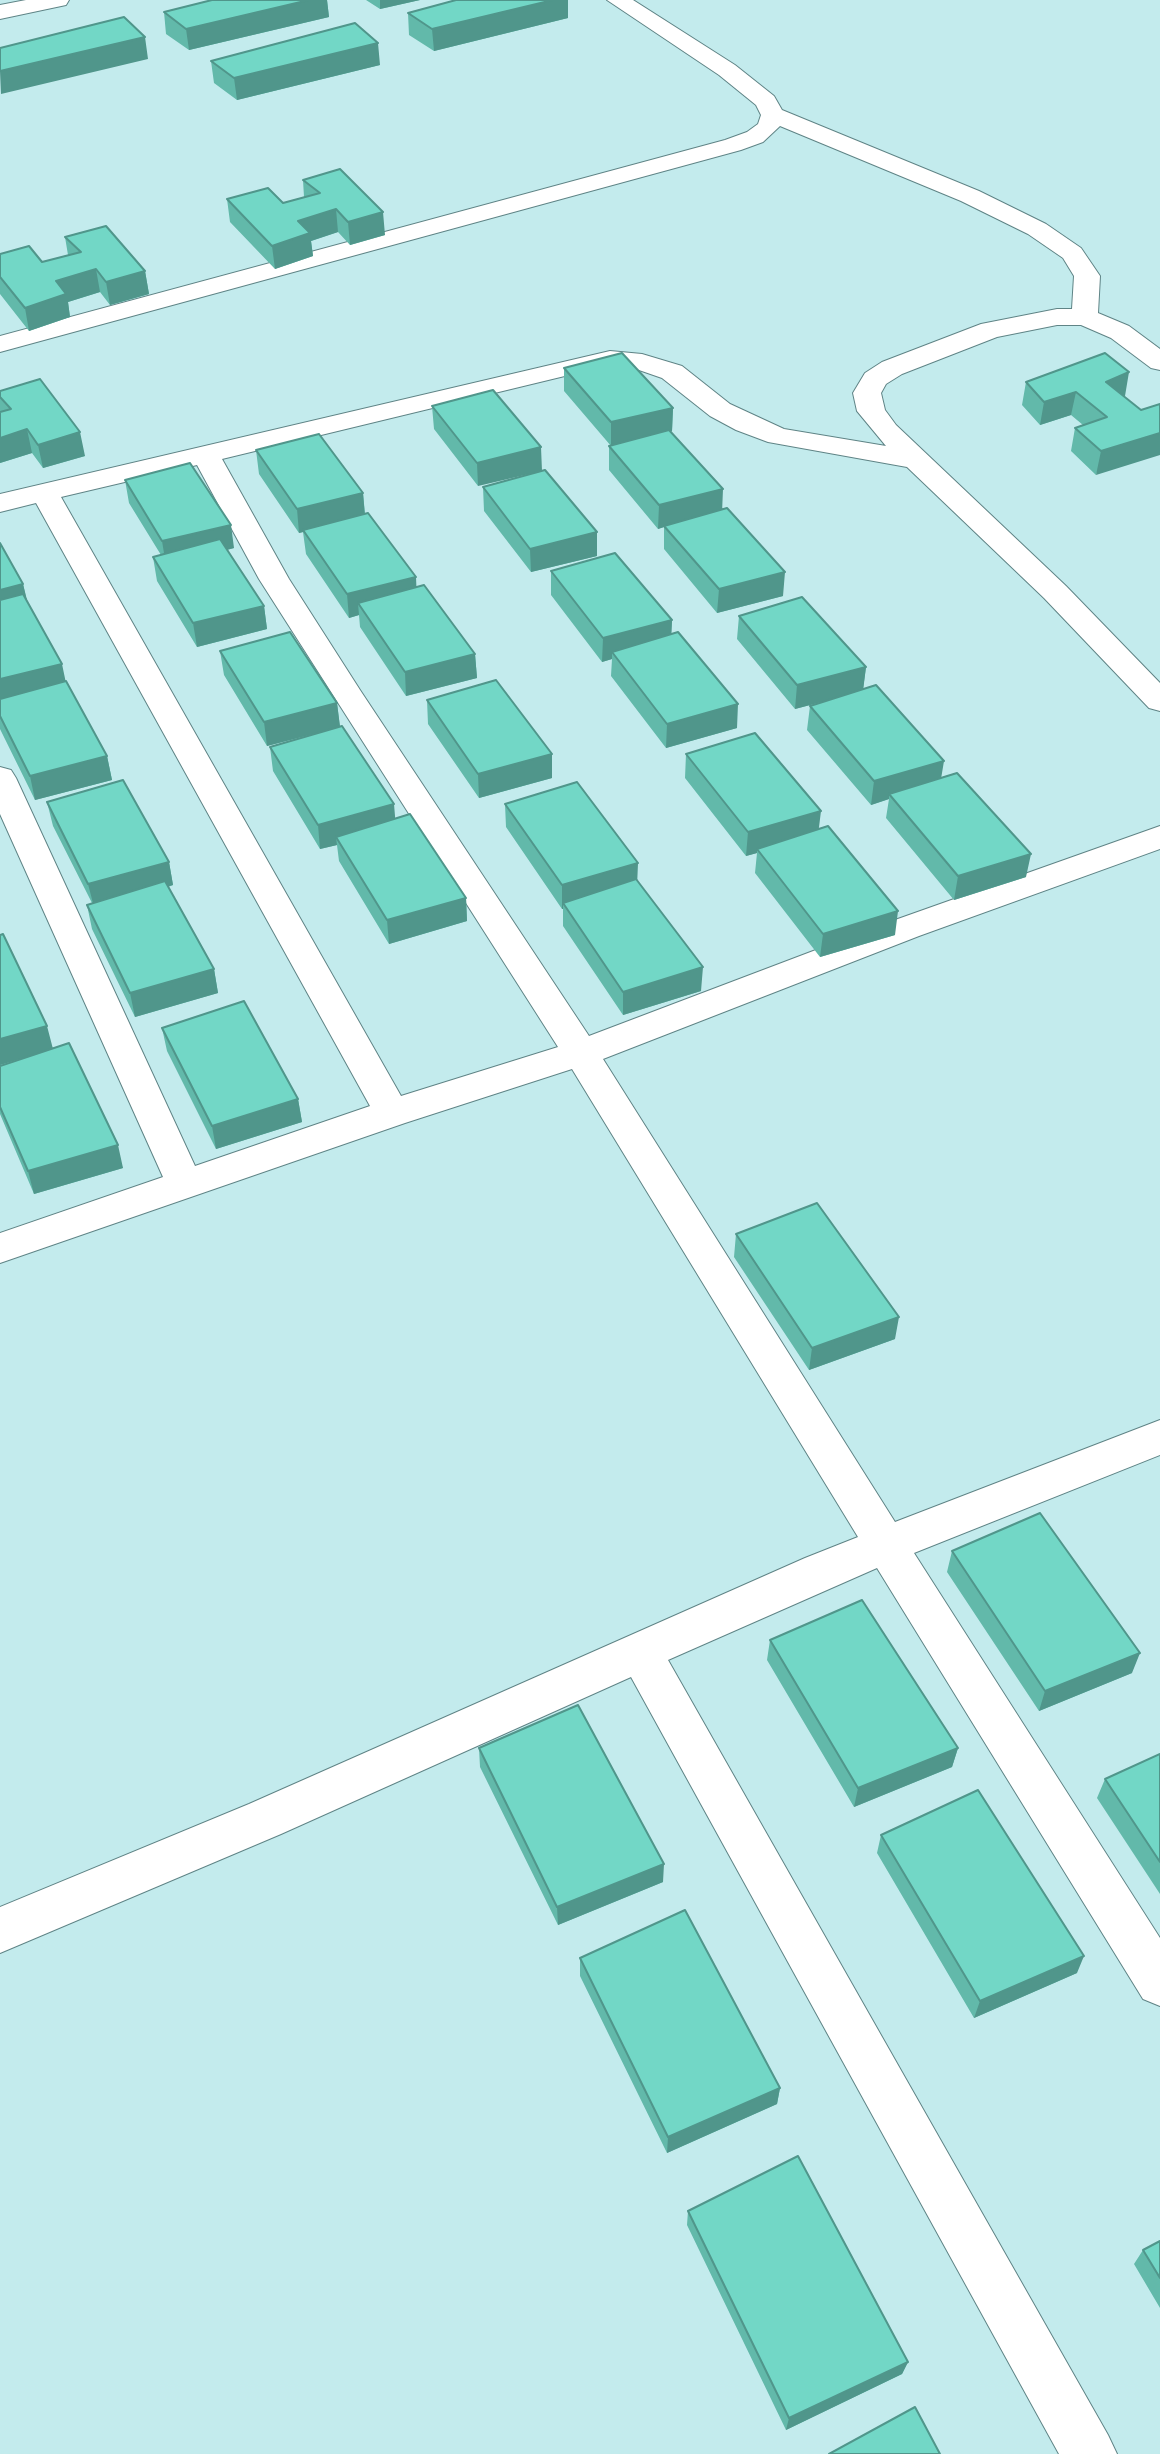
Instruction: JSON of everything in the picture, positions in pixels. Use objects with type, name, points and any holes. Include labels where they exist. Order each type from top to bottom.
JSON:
[{"type":"street","points":[[0,12],[58,0]]},
{"type":"street","points":[[618,0],[727,71],[766,101],[773,115],[970,196],[1037,229],[1072,253],[1087,276],[1084,317]]},
{"type":"street","points":[[0,344],[733,145],[755,137],[768,128],[773,115]]},
{"type":"street","points":[[1160,362],[1120,332],[1084,317],[1057,317],[990,330],[891,369],[875,379],[867,393],[871,411],[886,431],[1055,592],[1160,701]]},
{"type":"street","points":[[0,503],[610,359],[642,362],[672,372],[720,410],[746,424],[778,436],[917,460]]},
{"type":"street","points":[[205,454],[274,579],[582,1053],[1160,1982]]},
{"type":"street","points":[[44,492],[392,1113]]},
{"type":"street","points":[[0,778],[184,1185]]},
{"type":"street","points":[[0,1248],[392,1113],[582,1053],[907,928],[1160,837]]},
{"type":"street","points":[[0,1930],[265,1819],[820,1570],[1160,1437]]},
{"type":"street","points":[[640,1651],[1089,2454]]},
{"type":"building","points":[[212,0],[309,0],[186,29],[164,12]]},
{"type":"building","points":[[456,0],[553,0],[432,29],[408,13]]},
{"type":"building","points":[[124,17],[145,37],[0,71],[0,48]]},
{"type":"building","points":[[355,23],[378,43],[234,78],[211,61]]},
{"type":"building","points":[[340,169],[383,212],[348,222],[336,209],[298,221],[310,233],[272,246],[227,199],[268,188],[283,203],[320,193],[303,180]]},
{"type":"building","points":[[106,226],[145,271],[106,282],[96,269],[56,281],[66,294],[25,308],[0,277],[0,254],[29,246],[42,262],[81,252],[65,237]]},
{"type":"building","points":[[622,353],[673,408],[611,422],[564,368]]},
{"type":"building","points":[[1105,353],[1129,372],[1106,382],[1141,410],[1160,404],[1160,433],[1101,451],[1075,428],[1107,417],[1076,392],[1044,402],[1026,382]]},
{"type":"building","points":[[40,379],[80,432],[38,445],[27,429],[0,438],[0,412],[11,409],[0,397],[0,391]]},
{"type":"building","points":[[493,390],[541,447],[477,463],[432,406]]},
{"type":"building","points":[[669,430],[723,489],[659,505],[609,446]]},
{"type":"building","points":[[319,434],[363,493],[297,509],[256,450]]},
{"type":"building","points":[[190,463],[231,525],[162,541],[125,480]]},
{"type":"building","points":[[545,470],[597,532],[530,549],[483,487]]},
{"type":"building","points":[[727,508],[785,572],[719,589],[664,526]]},
{"type":"building","points":[[368,513],[416,577],[347,594],[303,530]]},
{"type":"building","points":[[220,539],[264,606],[193,623],[153,557]]},
{"type":"building","points":[[0,543],[23,584],[0,590]]},
{"type":"building","points":[[615,553],[672,620],[603,638],[551,571]]},
{"type":"building","points":[[424,585],[475,654],[405,672],[358,603]]},
{"type":"building","points":[[23,594],[62,664],[0,679],[0,600]]},
{"type":"building","points":[[802,597],[866,667],[797,685],[739,616]]},
{"type":"building","points":[[290,632],[337,703],[264,722],[220,651]]},
{"type":"building","points":[[678,632],[738,704],[667,724],[612,652]]},
{"type":"building","points":[[496,680],[552,754],[478,774],[427,700]]},
{"type":"building","points":[[66,681],[107,756],[30,776],[0,716],[0,699]]},
{"type":"building","points":[[876,685],[944,761],[874,781],[810,706]]},
{"type":"building","points":[[342,726],[394,804],[318,825],[270,747]]},
{"type":"building","points":[[755,733],[821,811],[748,832],[686,754]]},
{"type":"building","points":[[957,773],[1031,854],[958,876],[889,794]]},
{"type":"building","points":[[123,780],[169,862],[88,884],[47,802]]},
{"type":"building","points":[[577,782],[638,863],[562,885],[505,804]]},
{"type":"building","points":[[410,814],[466,898],[387,920],[336,837]]},
{"type":"building","points":[[828,826],[898,911],[823,934],[757,849]]},
{"type":"building","points":[[636,879],[703,967],[623,992],[563,903]]},
{"type":"building","points":[[165,881],[214,969],[130,993],[87,905]]},
{"type":"building","points":[[3,934],[47,1026],[0,1039],[0,935]]},
{"type":"building","points":[[244,1001],[298,1099],[212,1126],[162,1028]]},
{"type":"building","points":[[69,1043],[118,1145],[28,1171],[0,1107],[0,1066]]},
{"type":"building","points":[[817,1203],[899,1317],[812,1348],[736,1234]]},
{"type":"building","points":[[1040,1513],[1140,1653],[1045,1691],[952,1551]]},
{"type":"building","points":[[862,1600],[958,1748],[858,1788],[770,1640]]},
{"type":"building","points":[[578,1705],[664,1864],[557,1907],[479,1748]]},
{"type":"building","points":[[1160,1754],[1160,1862],[1105,1779]]},
{"type":"building","points":[[978,1790],[1084,1956],[980,2001],[881,1835]]},
{"type":"building","points":[[685,1910],[780,2088],[668,2137],[580,1958]]},
{"type":"building","points":[[798,2156],[908,2362],[789,2418],[688,2211]]},
{"type":"building","points":[[1160,2241],[1160,2278],[1143,2250]]},
{"type":"building","points":[[915,2407],[940,2454],[829,2454]]}]
